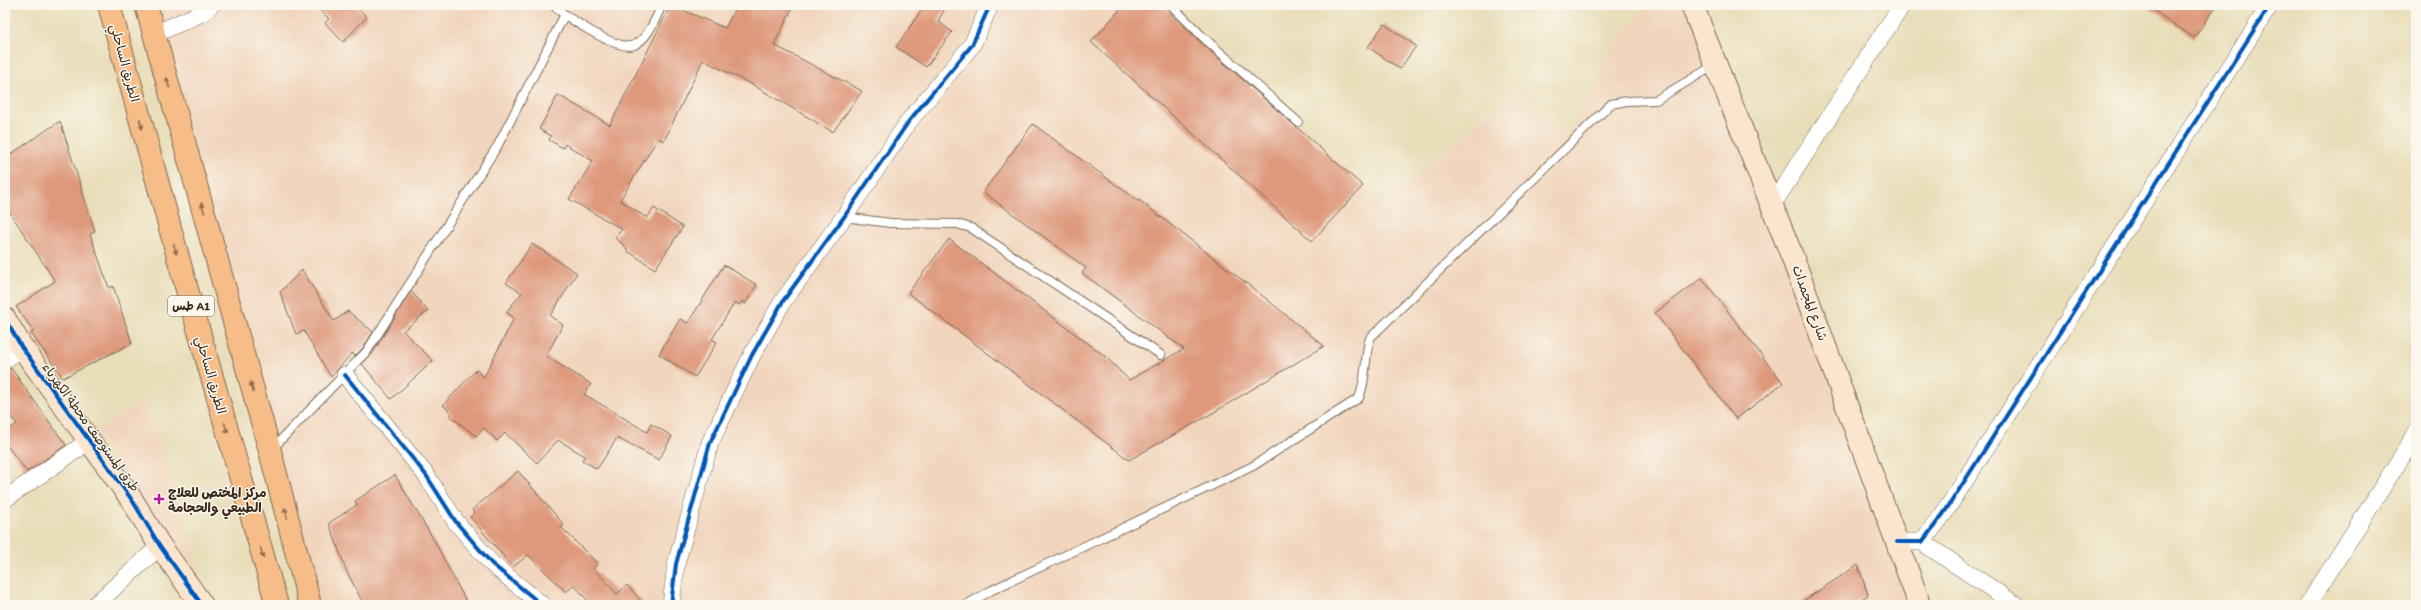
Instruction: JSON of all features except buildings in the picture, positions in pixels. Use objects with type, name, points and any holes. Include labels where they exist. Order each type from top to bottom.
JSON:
[{"type":"highway","name":"الطريق الساحلي","points":[[109,5],[184,279],[278,605]]},
{"type":"highway","name":"طس A1","points":[[146,5],[270,451],[310,605]]},
{"type":"highway","points":[[278,605],[304,584]]},
{"type":"main road","name":"شارع المجمدات","points":[[1692,5],[1772,205],[1898,542],[1917,597],[1918,605]]},
{"type":"main road","name":"طرق المستوصف محطة الكهرباء","points":[[5,319],[13,353],[89,441],[132,500],[160,546],[202,605]]},
{"type":"street","points":[[155,34],[204,12],[211,5]]},
{"type":"street","points":[[670,605],[676,564],[710,443],[752,355],[782,301],[844,217],[909,121],[972,45],[990,5]]},
{"type":"street","points":[[1772,205],[1902,5]]},
{"type":"street","points":[[1922,542],[1956,496],[2100,266],[2270,5]]},
{"type":"street","points":[[345,375],[426,475],[456,522],[492,564],[542,605]]},
{"type":"street","points":[[2308,605],[2416,434]]},
{"type":"street","points":[[5,500],[89,441]]},
{"type":"street","points":[[1898,542],[1922,542],[2016,605]]},
{"type":"street","points":[[95,605],[160,546]]},
{"type":"lane","points":[[553,5],[564,16],[621,46],[633,45],[647,34],[662,5]]},
{"type":"lane","points":[[1171,5],[1202,36],[1298,122]]},
{"type":"lane","points":[[270,451],[367,351],[498,145],[564,16]]},
{"type":"lane","points":[[966,605],[992,590],[1253,466],[1359,398],[1364,387],[1367,349],[1370,338],[1611,104],[1627,101],[1656,100],[1716,64]]},
{"type":"lane","points":[[844,217],[890,222],[957,224],[971,228],[1161,355]]},
{"type":"shaded area","points":[[146,5],[1171,5],[1298,122],[1383,205],[1520,88],[1565,140],[1624,31],[1648,5],[1692,5],[1918,605],[311,605]]},
{"type":"shaded area","name":"مركز المختص للعلاج الطبيعي والحجامة","points":[[146,400],[199,567],[189,577],[97,431]]},
{"type":"cycle path","points":[[671,605],[676,564],[710,443],[752,355],[783,301],[844,217],[909,121],[972,45],[990,5]]},
{"type":"cycle path","points":[[1897,542],[1922,542],[1944,513],[2270,5]]},
{"type":"cycle path","points":[[5,319],[21,346],[132,500],[160,546],[202,605]]},
{"type":"cycle path","points":[[345,375],[426,475],[456,522],[492,564],[542,605]]},
{"type":"place","name":"مركز المختص للعلاج الطبيعي والحجامة","points":[[159,499]]}]
